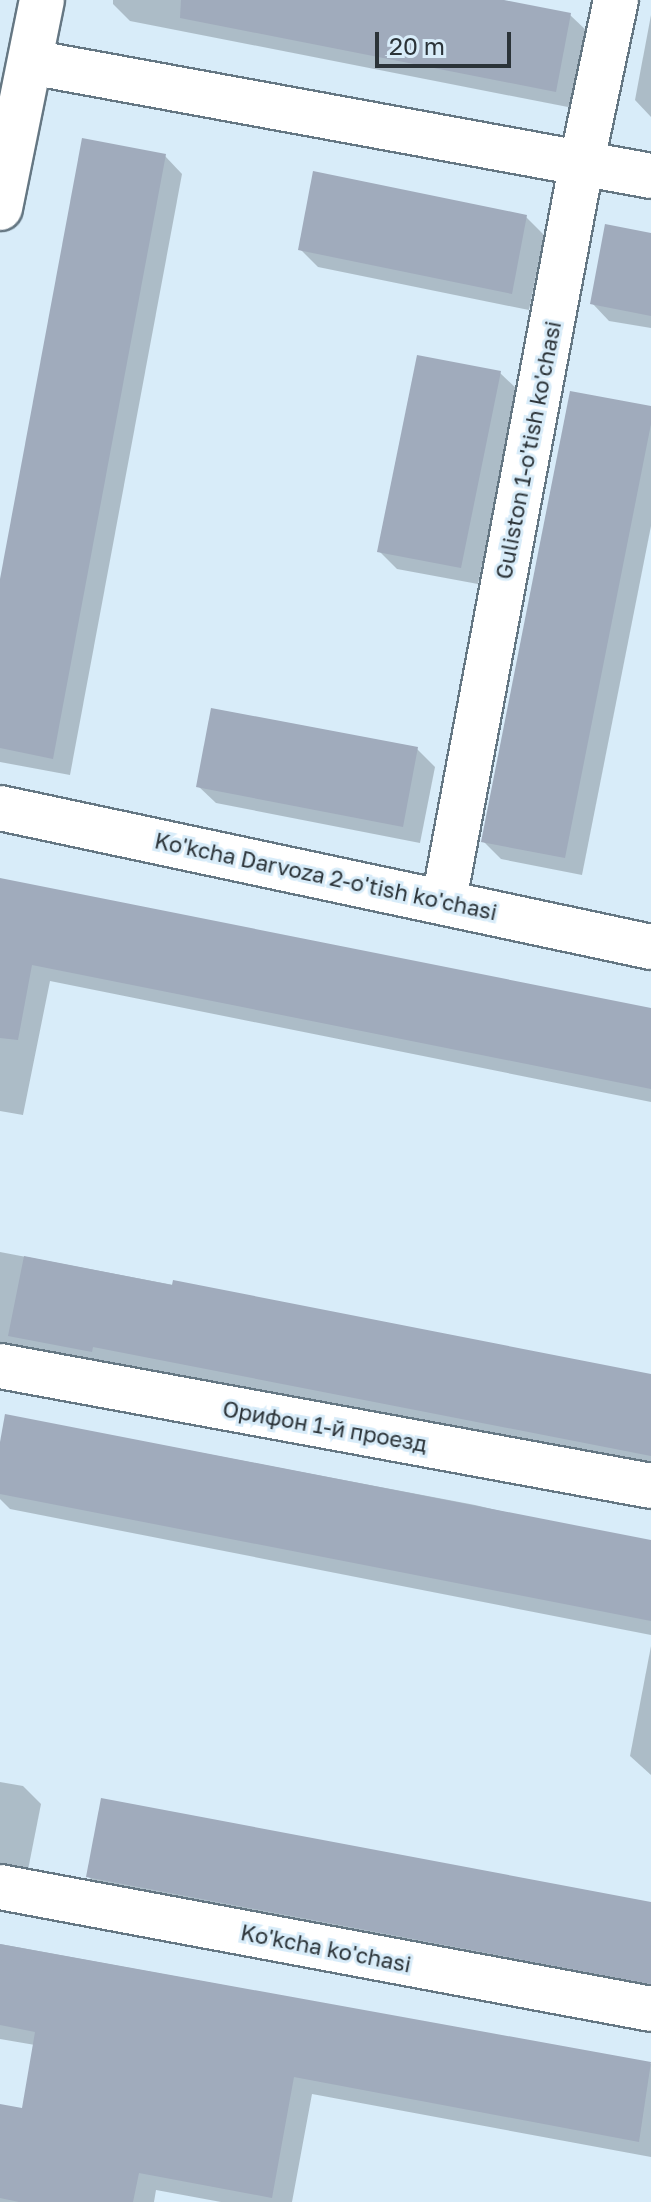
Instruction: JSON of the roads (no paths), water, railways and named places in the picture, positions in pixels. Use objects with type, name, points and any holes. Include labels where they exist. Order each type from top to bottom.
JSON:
[{"type":"street","points":[[0,208],[42,0]]},
{"type":"street","name":"Guliston 1-o'tish ko'chasi","points":[[444,900],[582,161],[616,0]]},
{"type":"street","points":[[30,62],[651,176]]},
{"type":"street","name":"Ko'kcha Darvoza 2-o'tish ko'chasi","points":[[0,808],[444,900],[651,947]]},
{"type":"street","name":"Орифон 1-й проезд","points":[[0,1366],[651,1486]]},
{"type":"street","name":"Ko'kcha ko'chasi","points":[[0,1887],[651,2009]]}]
